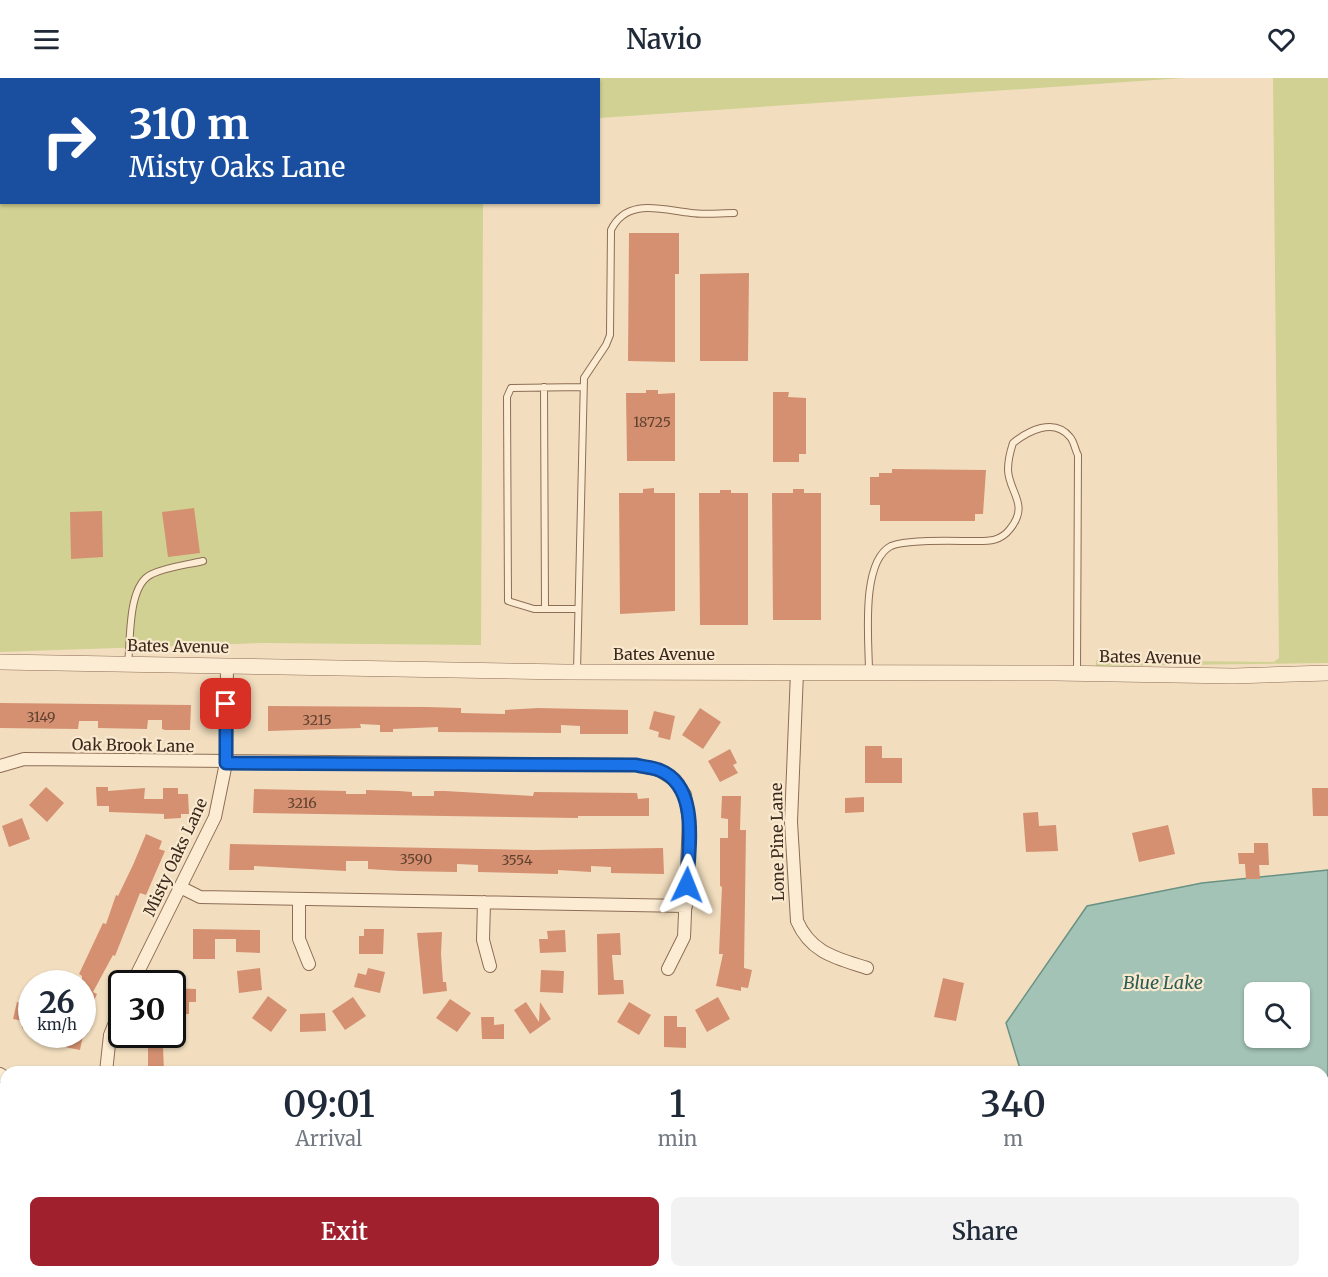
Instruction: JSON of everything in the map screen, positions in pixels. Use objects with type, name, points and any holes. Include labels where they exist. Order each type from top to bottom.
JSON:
[{"type":"street","name":"Bates Avenue","points":[[0,662],[578,672],[1077,673],[1234,676],[1328,673]]},
{"type":"street","name":"Misty Oaks Lane","points":[[139,970],[182,888],[215,817],[226,763],[226,665]]},
{"type":"street","name":"Lone Pine Lane","points":[[797,672],[791,822],[797,921],[803,936],[824,955],[867,968]]},
{"type":"street","name":"Oak Brook Lane","points":[[0,766],[24,759],[226,763],[636,765],[659,770],[675,780],[685,795],[689,820],[684,937],[668,969]]},
{"type":"street","points":[[182,888],[200,897],[686,906]]},
{"type":"street","points":[[298,899],[299,939],[309,964]]},
{"type":"street","points":[[484,902],[483,940],[490,966]]},
{"type":"street","points":[[107,1066],[109,1048]]},
{"type":"lane","points":[[578,672],[583,387],[584,378],[610,335],[611,230],[616,219],[627,211],[650,207],[692,213],[734,213]]},
{"type":"lane","points":[[544,387],[545,609]]},
{"type":"lane","points":[[578,609],[523,607],[508,601],[507,397],[511,388],[583,387]]},
{"type":"lane","points":[[869,672],[869,605],[873,570],[880,555],[892,546],[929,542],[996,541],[1010,529],[1018,514],[1020,502],[1008,471],[1013,443],[1027,432],[1043,427],[1059,429],[1070,437],[1077,455],[1077,673]]},
{"type":"lane","points":[[128,663],[133,606],[143,580],[150,574],[202,561]]},
{"type":"green space","points":[[600,78],[1184,78],[600,118]]},
{"type":"green space","points":[[1273,78],[1328,78],[1328,663],[1096,666],[1096,660],[1274,662],[1279,658]]},
{"type":"green space","points":[[0,204],[483,204],[481,645],[263,643],[0,652]]},
{"type":"water","name":"Blue Lake","points":[[1328,870],[1328,1066],[1019,1066],[1006,1023],[1087,906],[1202,883]]},
{"type":"building","points":[[629,233],[679,233],[679,274],[675,274],[675,362],[628,361]]},
{"type":"building","points":[[749,273],[748,361],[700,361],[700,274]]},
{"type":"building","points":[[646,390],[658,390],[658,394],[675,393],[675,461],[627,461],[626,393],[646,393]]},
{"type":"building","points":[[773,392],[789,392],[788,397],[806,398],[806,454],[799,454],[799,462],[773,462]]},
{"type":"building","points":[[892,469],[986,470],[983,514],[975,514],[975,521],[880,521],[880,505],[870,505],[870,477],[879,477],[879,473],[892,473]]},
{"type":"building","points":[[654,488],[654,493],[675,493],[675,611],[620,614],[619,493],[643,493],[643,489]]},
{"type":"building","points":[[793,489],[804,489],[804,493],[821,493],[821,620],[773,620],[772,493],[793,493]]},
{"type":"building","points":[[720,490],[731,490],[731,493],[748,493],[748,625],[700,625],[699,493],[720,493]]},
{"type":"building","points":[[194,508],[200,553],[168,557],[162,512]]},
{"type":"building","points":[[102,511],[103,557],[71,559],[70,512]]},
{"type":"building","points":[[0,703],[191,705],[190,730],[162,729],[162,720],[148,720],[147,729],[98,728],[98,721],[79,721],[78,729],[0,728]]},
{"type":"building","points":[[268,706],[461,708],[461,713],[505,714],[505,710],[538,708],[628,710],[628,734],[580,734],[580,726],[561,725],[561,733],[438,732],[438,727],[393,729],[393,732],[380,732],[380,725],[360,724],[361,728],[268,731]]},
{"type":"building","points":[[700,708],[721,722],[703,749],[682,735]]},
{"type":"building","points":[[654,711],[675,716],[670,740],[658,737],[659,732],[649,729]]},
{"type":"building","points":[[865,746],[882,746],[882,758],[902,758],[902,783],[865,783]]},
{"type":"building","points":[[730,749],[737,763],[733,765],[738,773],[720,782],[708,761]]},
{"type":"building","points":[[46,787],[64,803],[47,822],[29,805]]},
{"type":"building","points":[[96,787],[108,787],[108,791],[145,788],[144,799],[163,799],[163,788],[178,788],[178,794],[188,794],[189,814],[181,814],[181,818],[164,819],[164,814],[109,812],[109,806],[97,806]]},
{"type":"building","points":[[1312,788],[1328,788],[1328,816],[1313,816]]},
{"type":"building","points":[[254,789],[346,791],[346,794],[366,794],[366,790],[399,791],[412,792],[412,796],[434,796],[434,791],[533,796],[534,792],[637,793],[638,799],[649,798],[649,816],[578,816],[578,818],[253,813]]},
{"type":"building","points":[[722,796],[741,796],[740,830],[746,830],[744,968],[752,970],[748,988],[741,987],[741,991],[716,986],[723,954],[719,954],[722,887],[720,886],[720,838],[728,838],[728,819],[721,818]]},
{"type":"building","points":[[864,797],[864,812],[845,813],[845,798]]},
{"type":"building","points":[[1038,812],[1039,826],[1056,825],[1058,851],[1026,852],[1023,813]]},
{"type":"building","points":[[22,818],[30,839],[9,847],[2,826]]},
{"type":"building","points":[[1168,825],[1175,854],[1139,862],[1132,833]]},
{"type":"building","points":[[146,834],[162,841],[159,849],[165,851],[146,895],[140,893],[115,956],[113,955],[96,986],[96,970],[81,970],[103,923],[106,924],[116,895],[118,896]]},
{"type":"building","points":[[1254,843],[1268,843],[1269,865],[1259,865],[1260,879],[1246,879],[1245,864],[1239,864],[1238,853],[1254,853]]},
{"type":"building","points":[[230,844],[534,850],[663,848],[664,874],[611,873],[611,867],[591,866],[591,872],[558,870],[558,874],[478,872],[478,865],[457,864],[457,872],[400,871],[368,869],[368,861],[346,861],[346,871],[254,866],[254,870],[229,870]]},
{"type":"building","points":[[193,929],[260,930],[260,953],[236,952],[236,939],[215,939],[215,959],[193,959]]},
{"type":"building","points":[[364,929],[384,929],[383,954],[359,954],[359,936],[364,936]]},
{"type":"building","points":[[565,930],[566,952],[540,953],[539,939],[548,939],[547,931]]},
{"type":"building","points":[[442,932],[443,982],[446,982],[447,991],[423,994],[417,933]]},
{"type":"building","points":[[620,933],[621,955],[612,955],[614,980],[623,980],[624,994],[598,995],[597,934]]},
{"type":"building","points":[[260,968],[262,990],[239,993],[237,971]]},
{"type":"building","points":[[368,968],[385,972],[380,993],[354,987],[358,973],[366,975]]},
{"type":"building","points":[[541,970],[564,971],[563,993],[540,992]]},
{"type":"building","points":[[943,978],[964,983],[956,1021],[934,1017]]},
{"type":"building","points":[[186,989],[196,989],[196,1002],[189,1002],[189,1014],[186,1014]]},
{"type":"building","points":[[268,996],[287,1010],[271,1032],[252,1018]]},
{"type":"building","points":[[353,997],[366,1016],[345,1030],[332,1011]]},
{"type":"building","points":[[718,997],[730,1019],[707,1032],[695,1010]]},
{"type":"building","points":[[450,999],[471,1013],[457,1032],[436,1018]]},
{"type":"building","points":[[18,1002],[18,1020],[13,1019]]},
{"type":"building","points":[[526,1002],[539,1022],[540,1002],[551,1019],[530,1034],[514,1010]]},
{"type":"building","points":[[629,1002],[651,1015],[639,1035],[617,1022]]},
{"type":"building","points":[[325,1013],[326,1031],[300,1032],[300,1014]]},
{"type":"building","points":[[664,1016],[677,1016],[677,1027],[686,1027],[686,1048],[664,1047]]},
{"type":"building","points":[[481,1017],[494,1017],[494,1025],[504,1024],[504,1039],[482,1039]]},
{"type":"building","points":[[148,1048],[163,1048],[164,1066],[148,1066]]},
{"type":"route","points":[[226,704],[226,763],[636,765],[659,770],[675,780],[685,795],[689,820],[687,885]]}]
